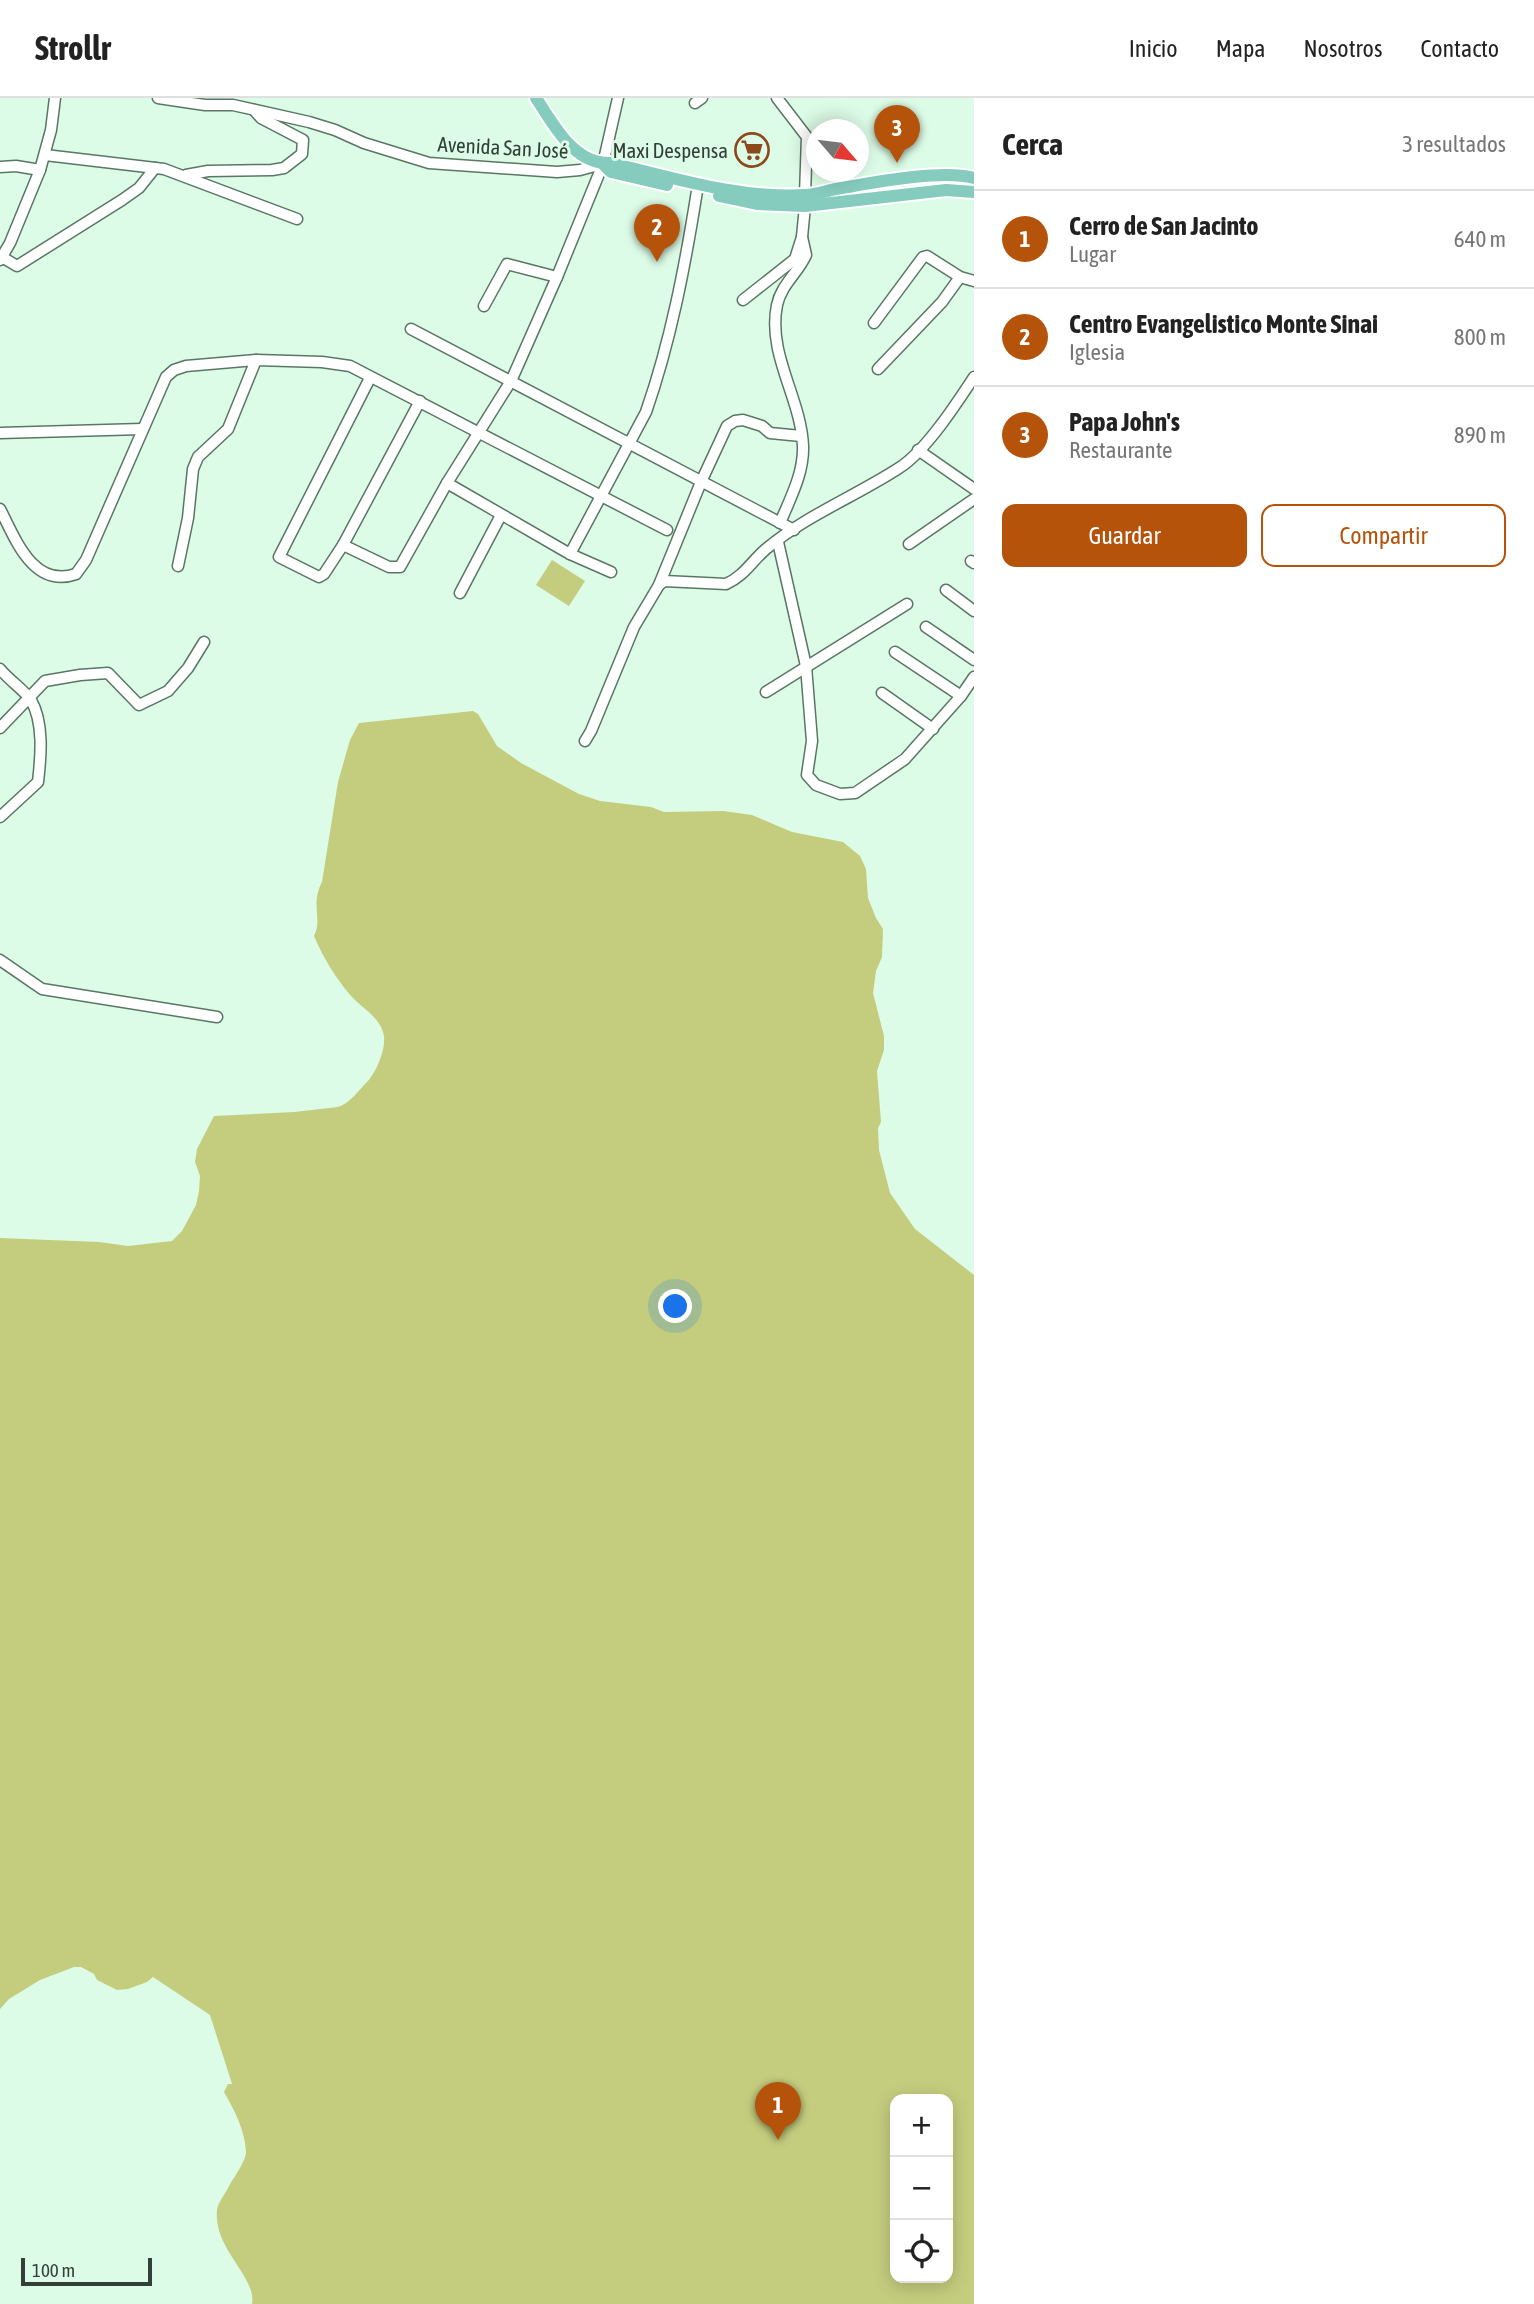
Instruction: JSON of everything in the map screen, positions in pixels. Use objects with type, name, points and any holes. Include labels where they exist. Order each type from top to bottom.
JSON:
[{"type":"main road","points":[[536,98],[565,141],[587,158],[603,164],[611,172],[757,204],[839,198],[846,202],[946,190],[974,192]]},
{"type":"main road","points":[[603,164],[611,163],[759,195],[805,201],[866,184],[968,177]]},
{"type":"main road","points":[[872,198],[877,192],[954,182],[968,177]]},
{"type":"main road","points":[[846,202],[848,194],[866,184]]},
{"type":"street","points":[[55,98],[40,170],[1,259],[17,266],[40,253],[139,188],[155,168]]},
{"type":"street","name":"Avenida San José","points":[[159,98],[233,105],[309,122],[429,163],[557,172],[603,164]]},
{"type":"street","points":[[342,545],[389,567],[401,567],[447,483],[510,381],[603,164],[618,98]]},
{"type":"street","points":[[743,300],[795,259],[802,237],[807,137],[777,98]]},
{"type":"street","points":[[185,176],[208,171],[272,170],[293,162],[302,153],[303,141],[261,118],[254,110]]},
{"type":"street","points":[[45,155],[155,168],[185,176],[297,219]]},
{"type":"street","points":[[0,167],[16,166],[40,170]]},
{"type":"street","points":[[569,554],[646,412],[660,371],[683,278],[697,191]]},
{"type":"street","points":[[780,523],[801,469],[801,436],[776,346],[776,308],[783,288],[806,254],[802,237]]},
{"type":"street","points":[[874,323],[923,257],[927,256],[961,277],[974,281]]},
{"type":"street","points":[[484,306],[507,264],[557,276]]},
{"type":"street","points":[[878,369],[942,302],[961,277]]},
{"type":"street","points":[[411,329],[794,530]]},
{"type":"street","points":[[178,566],[188,518],[193,469],[198,457],[228,429],[256,359]]},
{"type":"street","points":[[0,509],[30,563],[41,571],[60,576],[76,574],[86,560],[166,377],[174,370],[186,366],[256,359],[350,366],[667,530]]},
{"type":"street","points":[[659,585],[664,581],[726,584],[745,573],[766,549],[794,530],[902,467],[974,377]]},
{"type":"street","points":[[370,378],[279,557],[319,577],[324,574],[342,545],[419,401]]},
{"type":"street","points":[[584,741],[591,731],[634,627],[659,585],[727,426],[743,420],[762,426],[770,433],[801,436]]},
{"type":"street","points":[[0,433],[142,429]]},
{"type":"street","points":[[918,450],[974,489]]},
{"type":"street","points":[[447,483],[569,554],[611,572]]},
{"type":"street","points":[[909,544],[974,499]]},
{"type":"street","points":[[460,593],[501,515]]},
{"type":"street","points":[[778,542],[806,666],[812,741],[807,775],[816,785],[840,794],[855,793],[905,759],[961,696],[974,677]]},
{"type":"street","points":[[946,590],[974,611]]},
{"type":"street","points":[[766,692],[907,604]]},
{"type":"street","points":[[926,626],[974,660]]},
{"type":"street","points":[[0,728],[45,681],[80,674],[108,673],[139,705],[168,691],[188,668],[204,642]]},
{"type":"street","points":[[895,652],[961,696]]},
{"type":"street","points":[[0,669],[10,682],[30,698],[39,720],[38,782],[0,817]]},
{"type":"street","points":[[882,694],[933,729]]},
{"type":"street","points":[[0,960],[42,989],[217,1017]]},
{"type":"green space","points":[[552,560],[585,581],[569,606],[536,585]]},
{"type":"green space","points":[[473,711],[478,714],[497,746],[521,763],[579,794],[600,801],[651,807],[664,812],[723,811],[752,815],[792,832],[843,842],[860,856],[866,869],[868,898],[883,929],[882,957],[876,971],[873,993],[884,1036],[884,1050],[877,1071],[881,1122],[878,1128],[879,1150],[890,1193],[915,1229],[974,1275],[974,2304],[252,2304],[248,2283],[221,2237],[218,2224],[219,2204],[246,2152],[239,2121],[224,2092],[228,2084],[232,2084],[210,2015],[153,1977],[128,1989],[117,1990],[97,1980],[94,1974],[81,1967],[74,1967],[40,1980],[9,1999],[0,2009],[0,1238],[99,1242],[128,1246],[172,1241],[182,1231],[196,1205],[200,1176],[195,1162],[197,1149],[214,1116],[338,1107],[350,1100],[370,1078],[383,1052],[381,1026],[340,982],[314,936],[317,898],[338,782],[350,740],[359,723]]},
{"type":"place","name":"Maxi Despensa","points":[[752,150]]},
{"type":"place","name":"Papa John's","points":[[897,163]]},
{"type":"place","name":"Centro Evangelistico Monte Sinai","points":[[657,262]]},
{"type":"place","name":"Cerro de San Jacinto","points":[[778,2140]]}]
